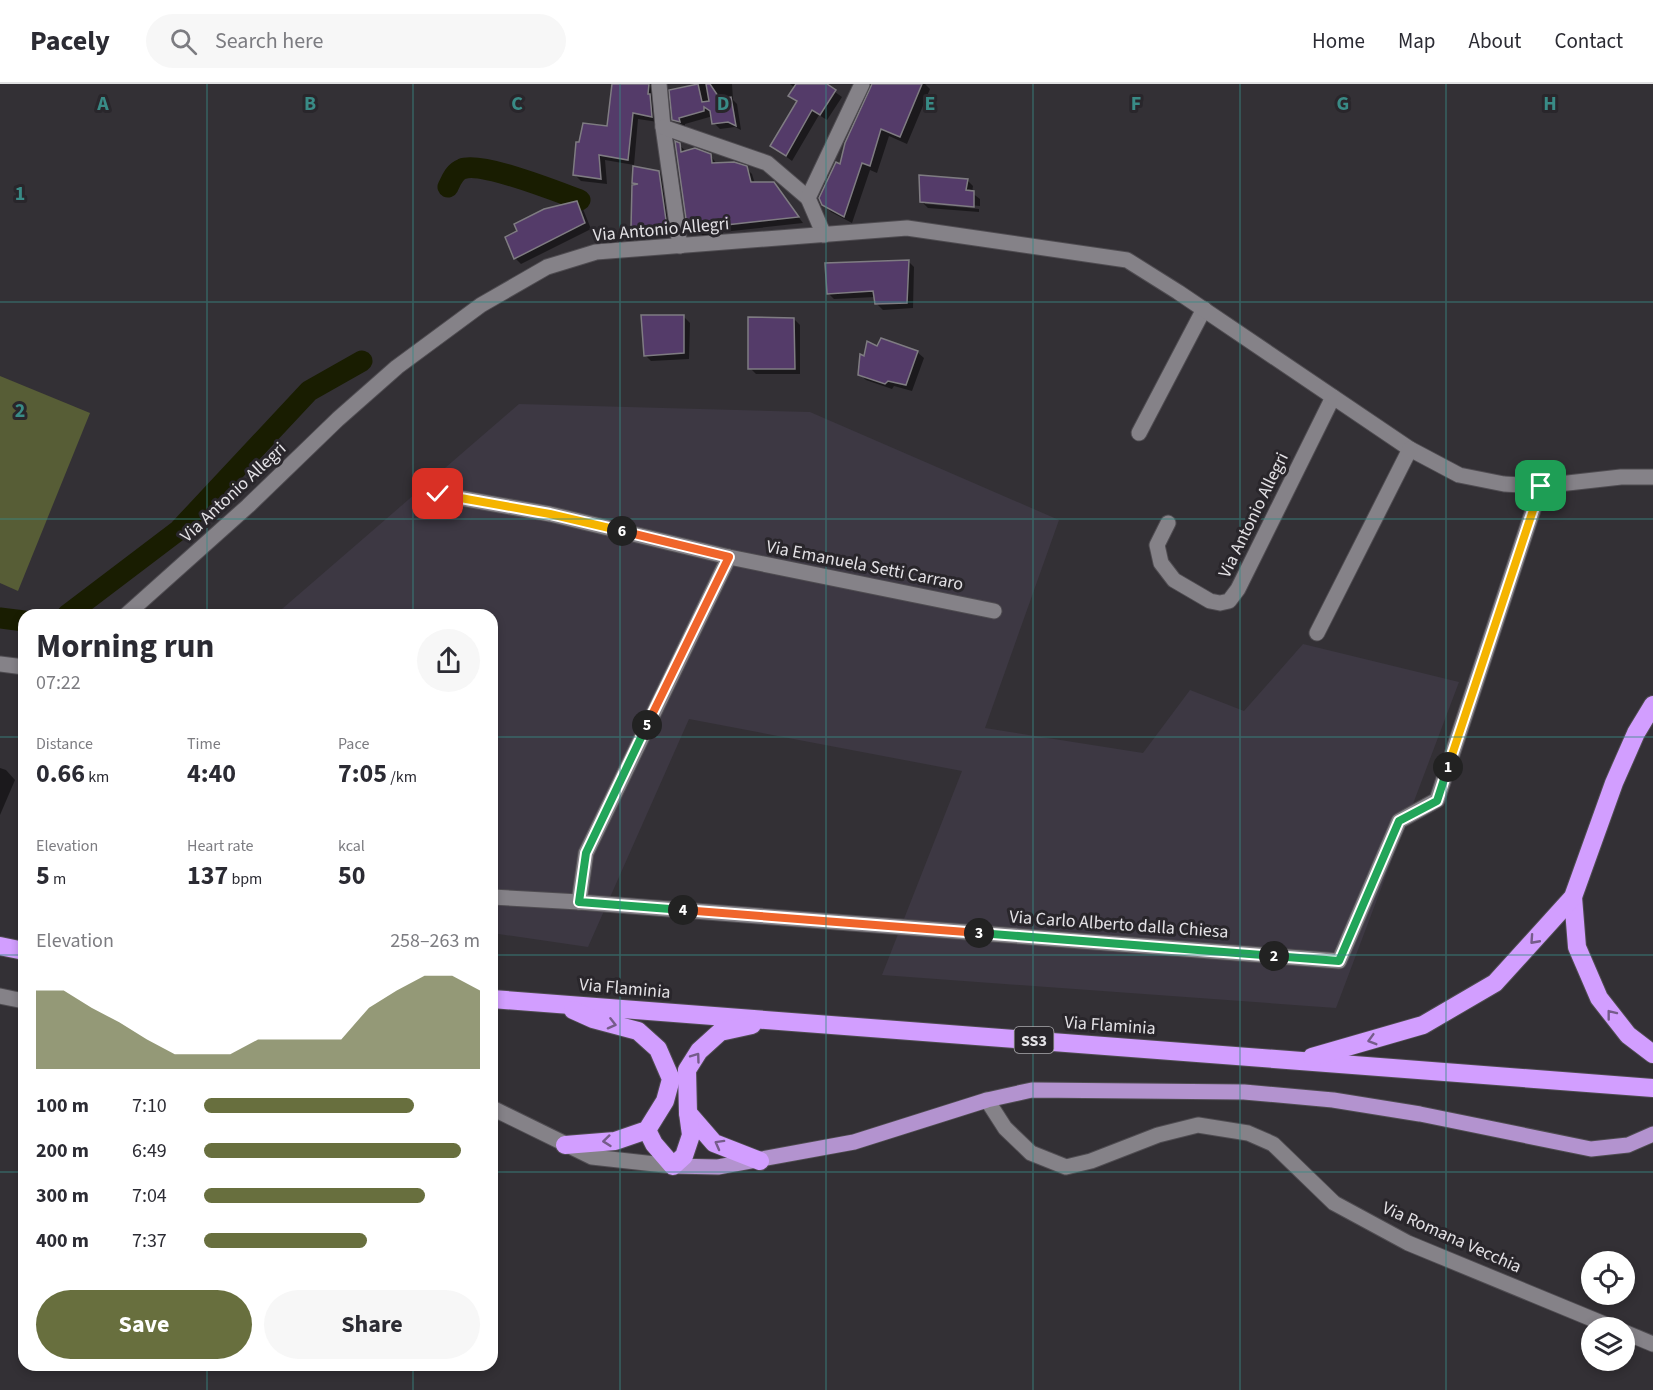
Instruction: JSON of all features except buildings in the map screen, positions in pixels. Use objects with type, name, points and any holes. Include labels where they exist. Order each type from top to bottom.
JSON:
[{"type":"highway","points":[[1653,705],[1636,733],[1614,783],[1574,897],[1577,947],[1599,998],[1628,1035],[1653,1054]]},
{"type":"highway","points":[[1299,1060],[1423,1025],[1495,983],[1574,897]]},
{"type":"highway","points":[[0,946],[18,950]]},
{"type":"highway","name":"Via Flaminia","points":[[498,999],[1653,1088]]},
{"type":"highway","points":[[557,1004],[593,1019],[638,1031],[658,1049],[671,1079],[665,1101],[647,1130],[615,1141],[565,1145]]},
{"type":"highway","points":[[647,1130],[654,1144],[673,1166],[684,1156],[691,1135],[687,1070],[699,1051],[720,1032],[768,1021]]},
{"type":"highway","points":[[688,1113],[714,1143],[760,1161]]},
{"type":"main road","points":[[673,1166],[718,1167],[854,1142],[987,1100],[1032,1090],[1244,1092],[1333,1100],[1409,1112],[1591,1149],[1628,1145],[1653,1134]]},
{"type":"street","points":[[659,84],[680,246]]},
{"type":"street","points":[[808,198],[862,84]]},
{"type":"street","points":[[663,127],[766,163],[808,198],[824,235]]},
{"type":"street","name":"Via Antonio Allegri","points":[[133,609],[248,506],[338,418],[397,367],[481,305],[547,267],[596,252],[907,228],[1127,260],[1204,309],[1410,449],[1459,475],[1479,481],[1541,486],[1621,477],[1653,477]]},
{"type":"street","points":[[1139,433],[1204,309]]},
{"type":"street","name":"Via Antonio Allegri","points":[[1168,523],[1157,545],[1161,563],[1174,580],[1210,601],[1220,603],[1229,601],[1238,590],[1333,397]]},
{"type":"street","points":[[1317,633],[1410,449]]},
{"type":"street","name":"Via Carlo Alberto dalla Chiesa","points":[[498,897],[1339,961],[1399,821],[1437,801],[1541,486]]},
{"type":"street","name":"Via Emanuela Setti Carraro","points":[[438,494],[550,514],[729,557],[994,611]]},
{"type":"street","points":[[579,902],[586,853],[729,557]]},
{"type":"street","points":[[0,664],[18,666]]},
{"type":"street","points":[[0,996],[18,1000]]},
{"type":"street","name":"Via Romana Vecchia","points":[[987,1100],[1005,1128],[1031,1154],[1066,1167],[1091,1161],[1158,1135],[1198,1125],[1248,1133],[1273,1144],[1334,1203],[1408,1243],[1587,1317]]},
{"type":"street","points":[[498,1111],[592,1157],[673,1166]]},
{"type":"street","points":[[1635,1337],[1653,1344]]},
{"type":"shaded area","points":[[519,404],[810,412],[1059,520],[985,728],[1143,753],[1190,690],[1244,711],[1303,644],[1459,682],[1336,1008],[882,975],[962,771],[689,719],[588,947],[498,934],[498,609],[282,609]]},
{"type":"green space","points":[[0,376],[90,413],[18,591],[0,583]]},
{"type":"waterway","points":[[448,187],[453,177],[462,169],[485,169],[520,178],[580,200]]},
{"type":"waterway","points":[[75,609],[179,530],[309,391],[362,361]]},
{"type":"waterway","points":[[0,618],[18,620]]},
{"type":"route","points":[[438,494],[550,514],[729,557],[586,853],[579,902],[1339,961],[1399,821],[1437,801],[1541,486]]}]
